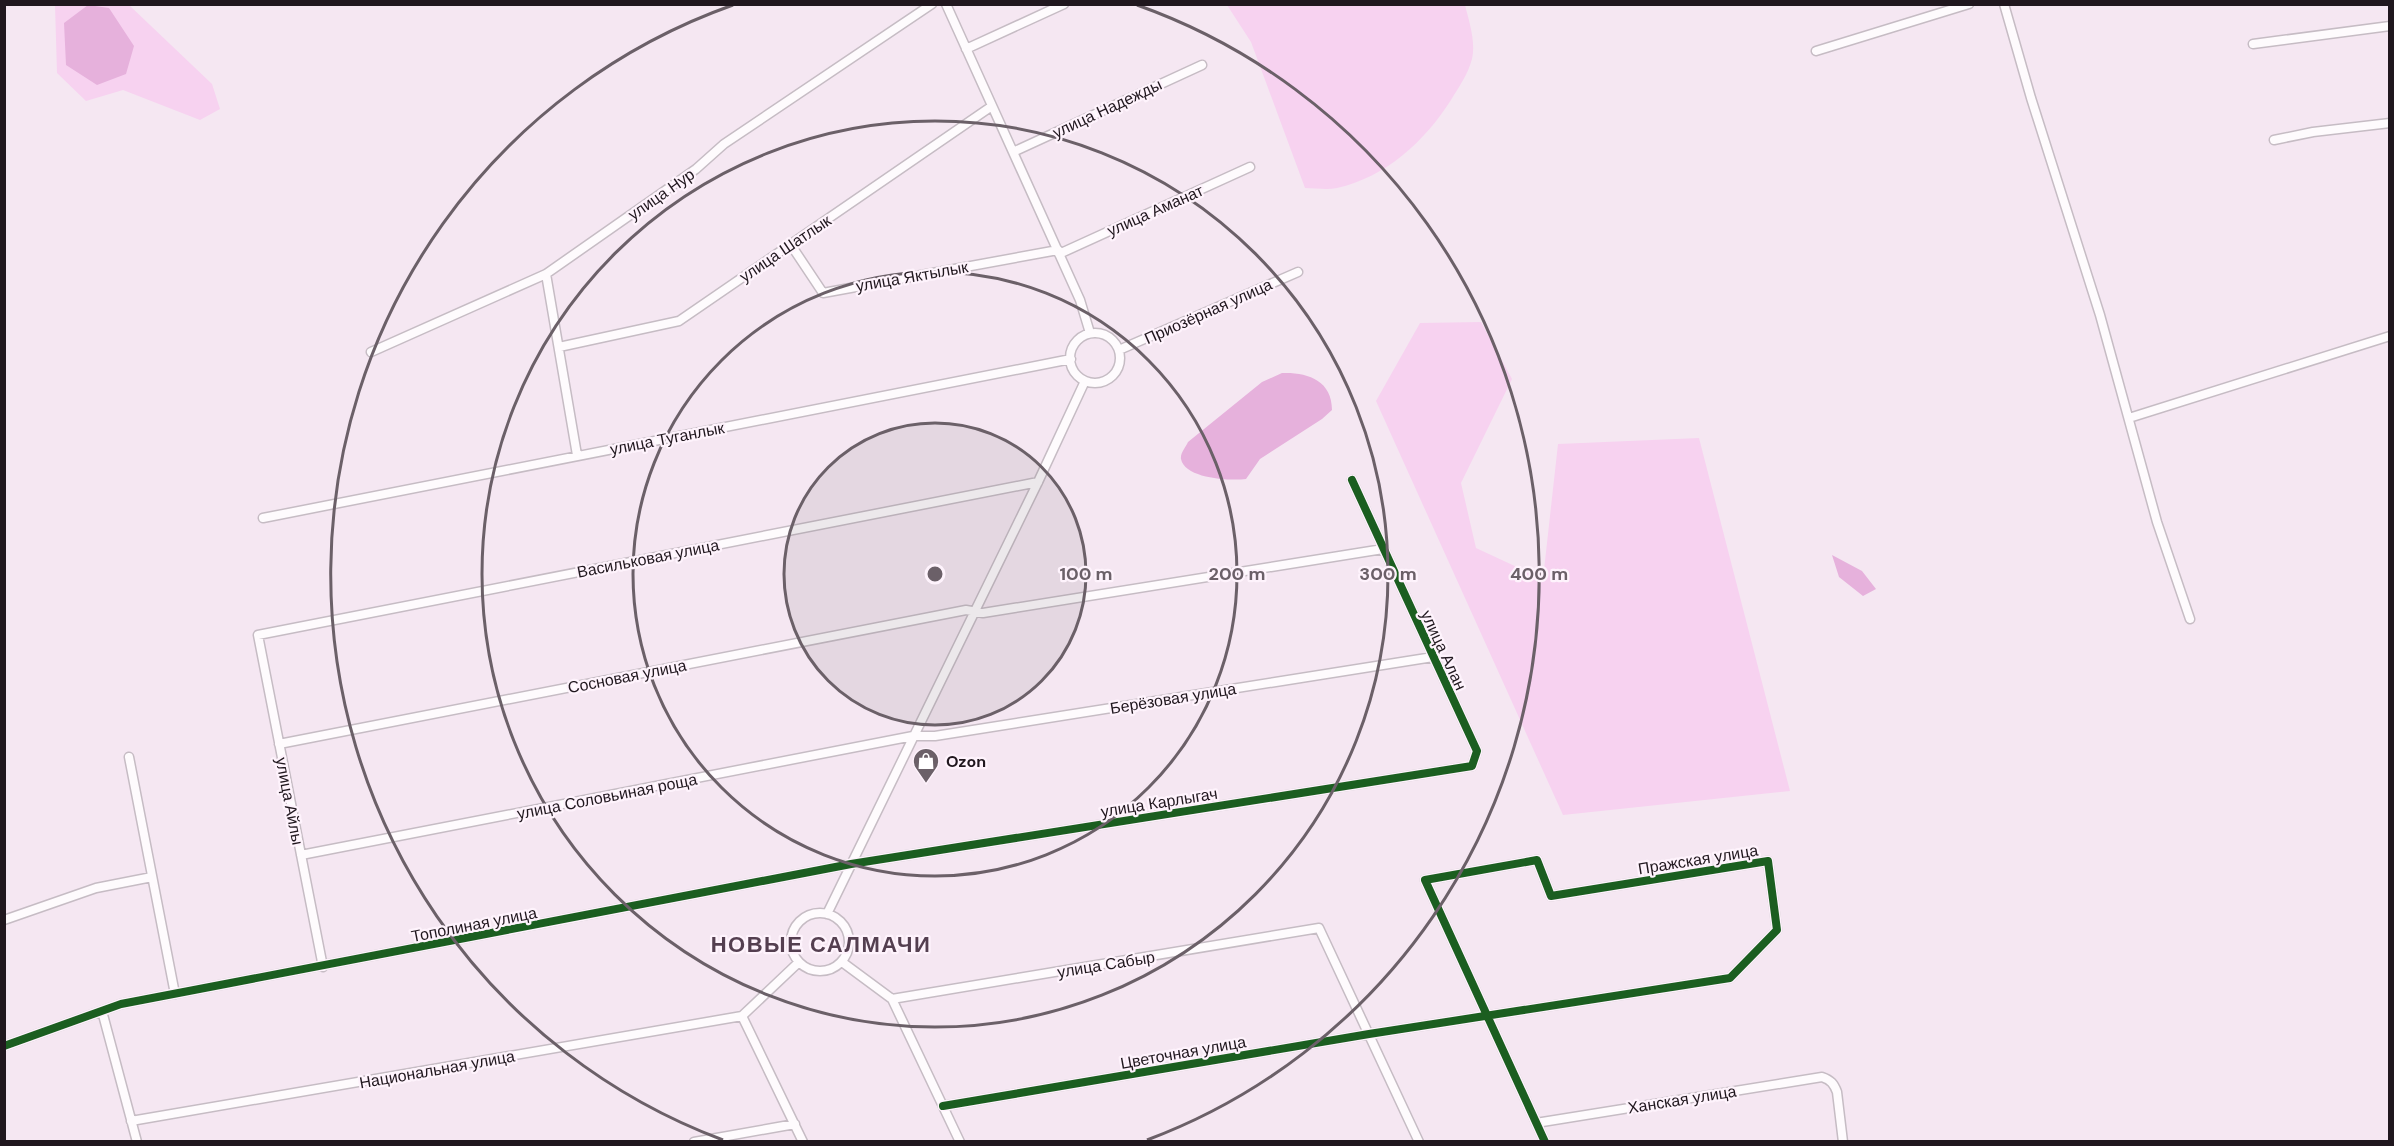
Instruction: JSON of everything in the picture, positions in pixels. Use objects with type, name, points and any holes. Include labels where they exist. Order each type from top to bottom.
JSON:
[{"type":"street","name":"улица Нур","points":[[372,352],[546,274],[696,170],[724,144],[932,4]]},
{"type":"street","points":[[946,4],[1080,300],[1090,333]]},
{"type":"street","points":[[966,49],[1064,4]]},
{"type":"street","points":[[1816,51],[1969,4]]},
{"type":"street","points":[[2004,4],[2031,98],[2097,304],[2157,522],[2190,619]]},
{"type":"street","points":[[2253,44],[2390,26]]},
{"type":"street","name":"улица Надежды","points":[[1013,152],[1202,65]]},
{"type":"street","name":"улица Шатлык","points":[[559,348],[679,321],[992,106]]},
{"type":"street","points":[[2274,140],[2313,132],[2390,123]]},
{"type":"street","name":"улица Аманат","points":[[1058,252],[1250,167]]},
{"type":"street","name":"улица Яктылык","points":[[791,244],[823,292],[1058,252]]},
{"type":"street","name":"Приозёрная улица","points":[[1119,350],[1298,272]]},
{"type":"street","points":[[546,274],[577,455]]},
{"type":"street","points":[[1090,333],[1108,336],[1119,350],[1118,369],[1104,382],[1085,381],[1071,366],[1073,345],[1090,333]]},
{"type":"street","points":[[2129,418],[2390,336]]},
{"type":"street","name":"улица Туганлык","points":[[263,518],[1071,359]]},
{"type":"street","points":[[827,914],[1085,381]]},
{"type":"street","name":"улица Алан","points":[[1352,480],[1476,751],[1472,766]]},
{"type":"street","name":"Васильковая улица","points":[[258,635],[1038,482]]},
{"type":"street","name":"Сосновая улица","points":[[279,744],[966,610],[983,613],[1383,549]]},
{"type":"street","name":"улица Айлы","points":[[258,635],[323,967]]},
{"type":"street","name":"Берёзовая улица","points":[[913,736],[935,736],[1433,657]]},
{"type":"street","name":"улица Соловьиная роща","points":[[301,855],[913,736]]},
{"type":"street","points":[[129,757],[175,994]]},
{"type":"street","name":"улица Карлыгач","points":[[851,864],[1472,766]]},
{"type":"street","name":"Пражская улица","points":[[1427,1025],[1486,1016],[1730,978],[1777,930],[1768,861],[1551,897],[1537,860],[1425,880],[1486,1016],[1545,1142]]},
{"type":"street","name":"Тополиная улица","points":[[4,1046],[121,1004],[851,864]]},
{"type":"street","points":[[4,920],[96,888],[152,877]]},
{"type":"street","points":[[827,914],[838,918],[846,928],[849,945],[842,962],[832,969],[820,972],[808,969],[799,962],[792,946],[795,928],[809,916],[827,914]]},
{"type":"street","name":"улица Сабыр","points":[[892,999],[1319,928],[1369,1034]]},
{"type":"street","points":[[799,962],[742,1016],[803,1142]]},
{"type":"street","points":[[842,962],[892,999],[960,1142]]},
{"type":"street","points":[[102,1011],[137,1142]]},
{"type":"street","name":"Национальная улица","points":[[131,1121],[742,1016]]},
{"type":"street","name":"Цветочная улица","points":[[944,1106],[1427,1025]]},
{"type":"street","points":[[1369,1034],[1418,1141]]},
{"type":"street","name":"Ханская улица","points":[[1536,1123],[1822,1077],[1829,1079],[1835,1085],[1843,1142]]},
{"type":"street","points":[[693,1142],[795,1124]]},
{"type":"shaded area","points":[[55,5],[129,5],[212,84],[220,109],[200,120],[123,90],[86,101],[57,73]]},
{"type":"shaded area","points":[[88,5],[109,8],[134,46],[126,74],[97,85],[66,65],[64,23]]},
{"type":"shaded area","points":[[1227,5],[1465,5],[1473,39],[1472,59],[1463,80],[1441,115],[1403,155],[1388,166],[1355,183],[1333,189],[1305,188],[1251,42]]},
{"type":"shaded area","points":[[1481,322],[1512,379],[1461,483],[1476,548],[1543,579],[1558,444],[1699,438],[1790,791],[1563,815],[1376,401],[1420,323]]},
{"type":"shaded area","points":[[1282,373],[1309,376],[1323,385],[1328,391],[1332,410],[1322,419],[1260,459],[1246,479],[1230,480],[1199,475],[1184,466],[1181,457],[1188,442],[1262,382]]},
{"type":"shaded area","points":[[1832,555],[1862,571],[1876,589],[1863,596],[1839,577]]},
{"type":"cycle path","points":[[4,1046],[121,1004],[851,864],[1472,766],[1477,751],[1352,480]]},
{"type":"cycle path","points":[[943,1106],[1369,1034],[1730,978],[1777,930],[1768,861],[1551,896],[1537,860],[1425,880],[1545,1142]]},
{"type":"place","name":"Ozon","points":[[926,784]]},
{"type":"district","name":"НОВЫЕ САЛМАЧИ","points":[[821,944]]}]
